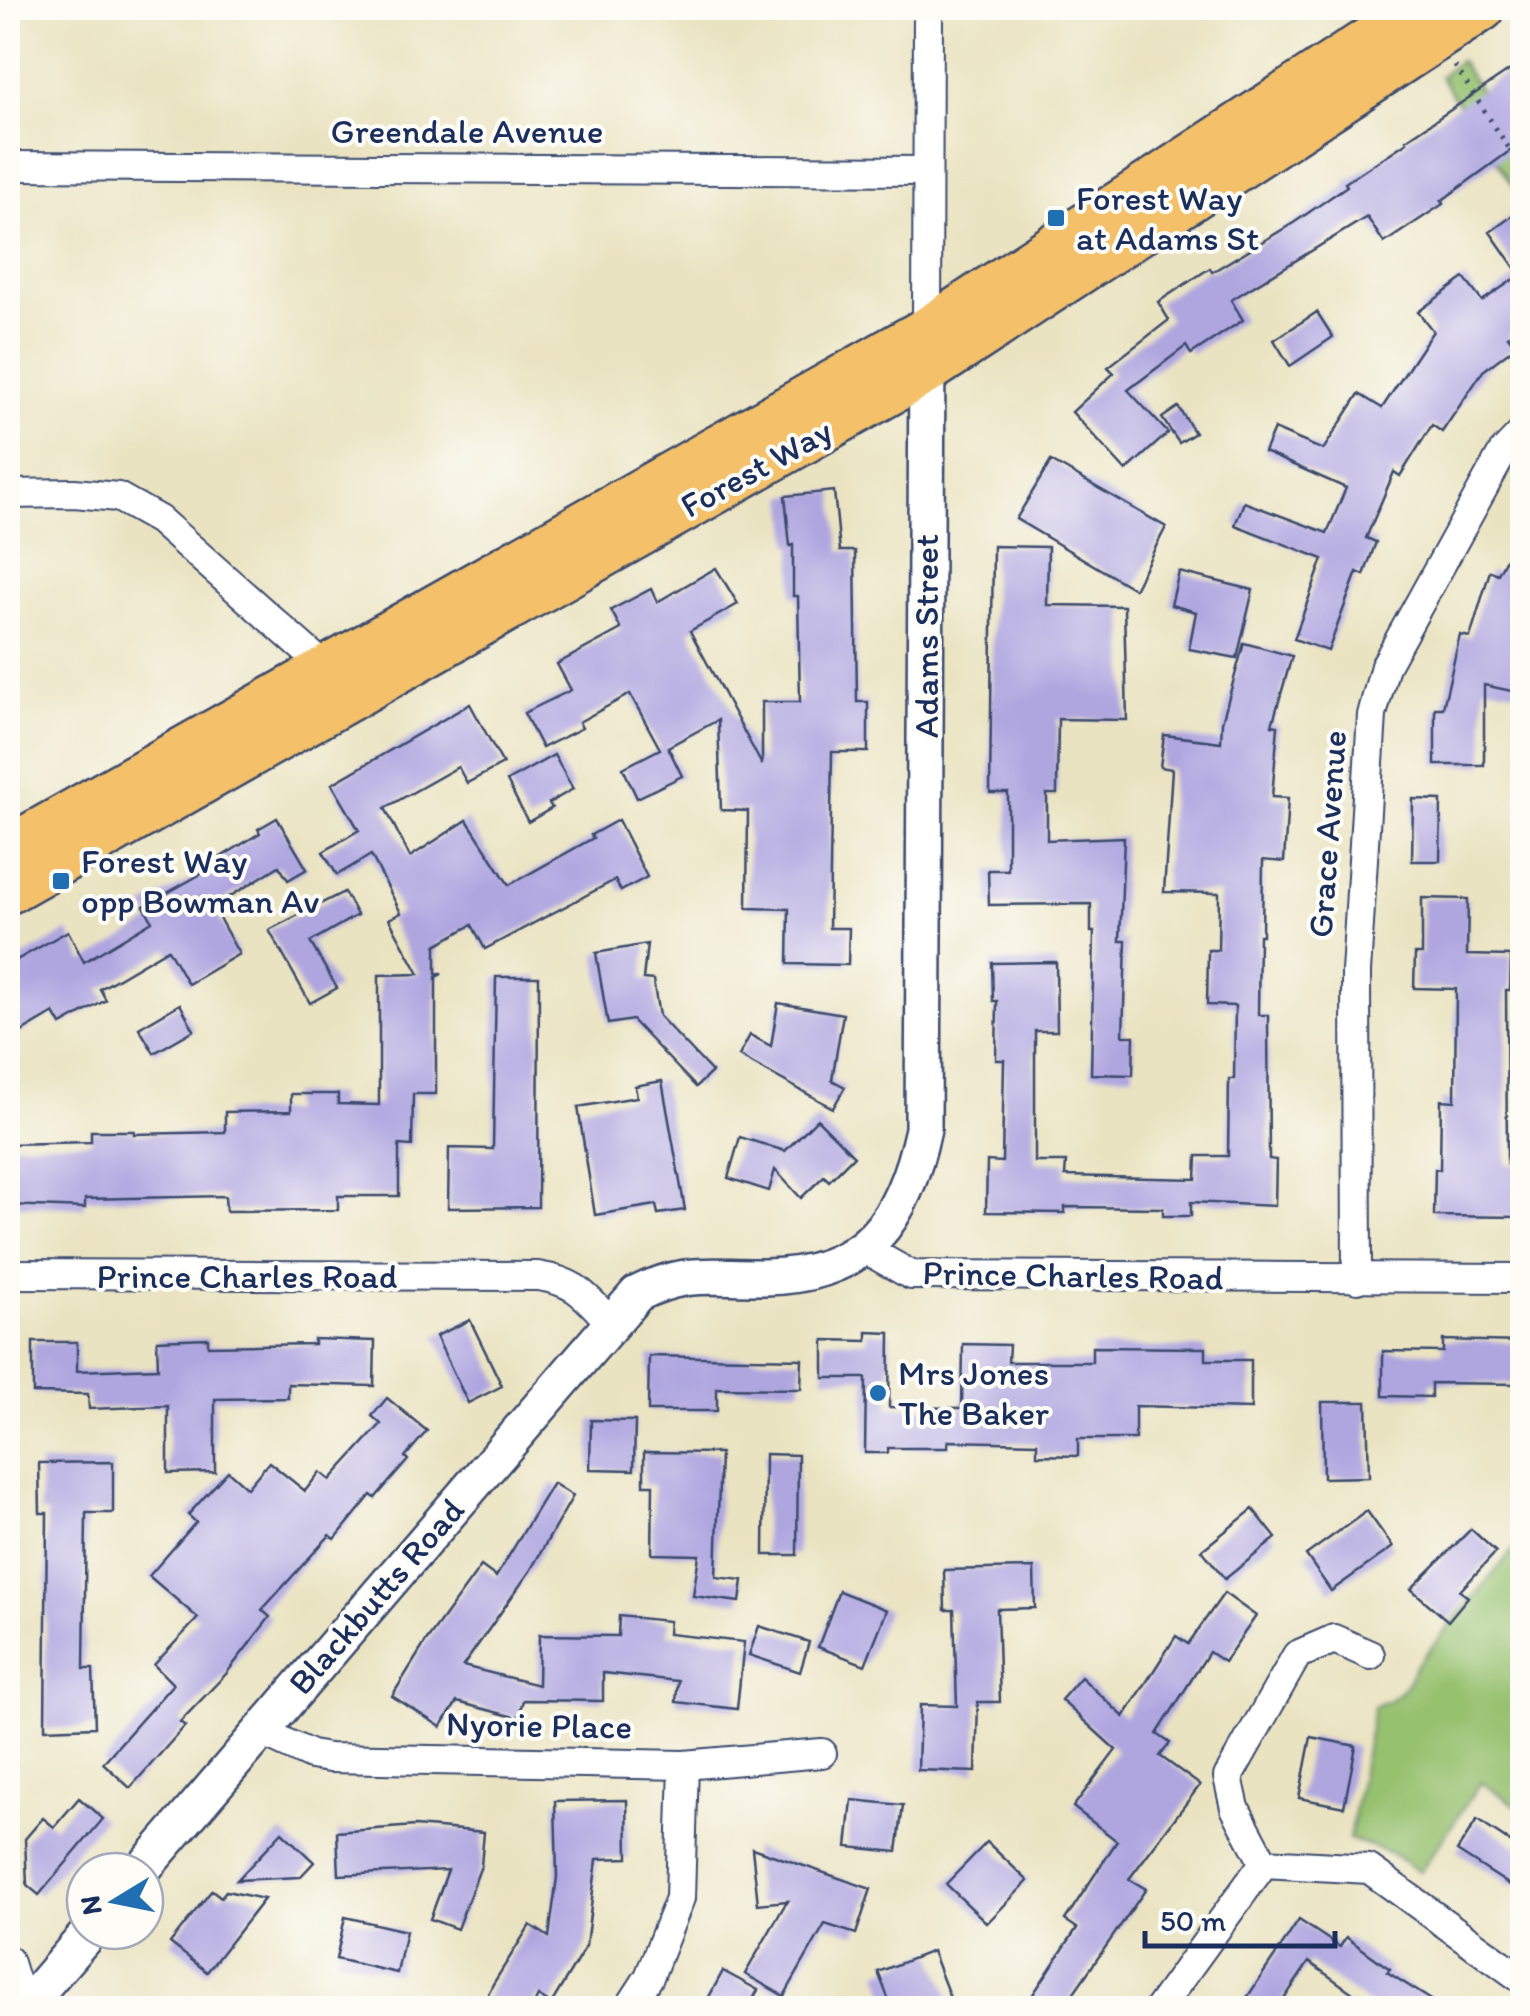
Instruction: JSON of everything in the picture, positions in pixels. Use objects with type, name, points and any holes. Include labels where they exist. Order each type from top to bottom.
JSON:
[{"type":"main road","name":"Forest Way","points":[[927,351],[1418,8]]},
{"type":"main road","name":"Forest Way","points":[[8,850],[336,684],[927,351],[1482,8]]},
{"type":"main road","name":"Forest Way","points":[[8,890],[336,684]]},
{"type":"street","name":"Adams Street","points":[[865,1249],[898,1208],[914,1173],[923,1129],[928,8]]},
{"type":"street","name":"Greendale Avenue","points":[[8,166],[926,171]]},
{"type":"street","name":"Grace Avenue","points":[[1357,1280],[1356,972],[1372,716],[1384,666],[1502,454],[1522,433]]},
{"type":"street","points":[[8,494],[118,497],[159,520],[336,684]]},
{"type":"street","points":[[610,1322],[637,1294],[664,1280],[805,1273],[865,1249]]},
{"type":"street","name":"Prince Charles Road","points":[[865,1249],[911,1275],[1522,1278]]},
{"type":"street","name":"Prince Charles Road","points":[[8,1274],[538,1276],[563,1280],[579,1290],[610,1322]]},
{"type":"street","name":"Blackbutts Road","points":[[158,1851],[610,1322]]},
{"type":"street","points":[[1264,1864],[1235,1808],[1228,1777],[1297,1655],[1334,1639],[1370,1655]]},
{"type":"street","name":"Nyorie Place","points":[[260,1731],[310,1755],[329,1758],[684,1765],[822,1753]]},
{"type":"street","points":[[629,2008],[649,1978],[680,1898],[684,1765]]},
{"type":"street","points":[[1264,1864],[1368,1869],[1522,1979]]},
{"type":"street","points":[[1160,2008],[1264,1864]]},
{"type":"street","points":[[23,2008],[73,1951]]},
{"type":"street","points":[[8,1960],[23,2008]]},
{"type":"path","points":[[1450,57],[1522,168]]},
{"type":"green space","points":[[1460,61],[1522,153],[1522,200],[1440,76]]},
{"type":"green space","points":[[1522,1540],[1522,1797],[1517,1806],[1481,1782],[1420,1872],[1391,1853],[1349,1839],[1374,1706],[1400,1692],[1415,1667]]},
{"type":"building","points":[[1522,62],[1522,142],[1441,201],[1443,204],[1384,243],[1367,217],[1231,300],[1243,320],[1191,354],[1186,346],[1128,390],[1168,433],[1126,471],[1072,412],[1114,373],[1108,367],[1169,320],[1158,302],[1210,268],[1212,272],[1295,222],[1406,140]]},
{"type":"building","points":[[1522,209],[1522,326],[1508,336],[1516,346],[1483,371],[1442,432],[1432,425],[1400,476],[1394,472],[1366,538],[1376,542],[1364,575],[1357,572],[1328,651],[1294,639],[1323,559],[1235,525],[1244,502],[1327,533],[1346,488],[1264,452],[1274,429],[1323,450],[1359,394],[1382,408],[1433,331],[1418,312],[1464,278],[1482,301],[1520,275],[1490,232]]},
{"type":"building","points":[[1317,312],[1333,337],[1290,366],[1274,340]]},
{"type":"building","points":[[1178,407],[1195,433],[1179,443],[1162,418]]},
{"type":"building","points":[[1051,461],[1166,527],[1134,589],[1016,519]]},
{"type":"building","points":[[834,491],[840,551],[855,551],[857,702],[868,702],[868,752],[832,752],[829,928],[849,928],[848,965],[788,964],[789,909],[747,908],[748,811],[721,810],[718,720],[668,747],[682,776],[637,798],[623,768],[660,749],[630,694],[579,722],[582,728],[542,748],[524,713],[571,690],[557,664],[621,629],[611,610],[651,589],[657,602],[716,568],[738,604],[690,631],[762,765],[762,702],[800,702],[798,596],[793,596],[793,545],[790,546],[785,496]]},
{"type":"building","points":[[1522,528],[1522,665],[1516,692],[1484,685],[1484,765],[1435,765],[1435,708],[1443,708],[1460,635],[1470,637],[1490,571],[1498,574]]},
{"type":"building","points":[[993,546],[1048,547],[1047,605],[1124,606],[1127,720],[1058,719],[1057,794],[1047,794],[1047,840],[1124,837],[1120,941],[1126,941],[1123,1036],[1134,1036],[1133,1075],[1091,1074],[1091,904],[989,905],[988,870],[1008,870],[1008,793],[990,793]]},
{"type":"building","points":[[1179,572],[1253,590],[1237,658],[1189,649],[1196,612],[1171,605]]},
{"type":"building","points":[[1244,643],[1292,656],[1272,725],[1278,726],[1272,797],[1288,798],[1284,862],[1263,860],[1259,935],[1258,1015],[1268,1015],[1269,1159],[1276,1160],[1275,1206],[1191,1202],[1191,1216],[1163,1216],[1163,1208],[1065,1207],[1065,1213],[986,1212],[987,1161],[1002,1162],[1004,1060],[996,1060],[997,1001],[993,1001],[992,963],[1056,962],[1057,1031],[1035,1031],[1035,1162],[1066,1162],[1065,1176],[1196,1179],[1197,1156],[1228,1156],[1235,1006],[1207,1005],[1208,950],[1218,950],[1219,893],[1164,892],[1172,769],[1160,767],[1164,735],[1221,742],[1222,722]]},
{"type":"building","points":[[470,704],[503,764],[467,783],[458,767],[385,808],[410,857],[467,820],[509,885],[618,820],[647,877],[621,891],[615,880],[485,949],[472,925],[436,945],[436,974],[442,974],[436,977],[436,1094],[413,1094],[412,1146],[399,1145],[399,1196],[338,1196],[338,1210],[226,1211],[225,1196],[85,1199],[85,1208],[8,1205],[8,1144],[91,1142],[91,1131],[225,1132],[225,1112],[291,1111],[291,1094],[338,1094],[338,1104],[379,1105],[379,975],[419,974],[389,919],[401,913],[371,855],[337,875],[323,852],[359,830],[332,784]]},
{"type":"building","points":[[554,755],[573,789],[528,822],[507,781]]},
{"type":"building","points":[[1413,799],[1441,800],[1440,861],[1412,861]]},
{"type":"building","points":[[277,818],[307,869],[288,880],[279,866],[213,907],[239,954],[188,984],[168,949],[100,989],[106,1000],[61,1025],[54,1013],[8,1040],[8,965],[68,931],[84,962],[152,921],[144,906],[210,869],[208,865]]},
{"type":"building","points":[[344,892],[357,915],[310,942],[337,988],[310,1003],[269,930]]},
{"type":"building","points":[[1422,898],[1468,899],[1467,955],[1511,956],[1510,990],[1506,990],[1507,1164],[1522,1164],[1522,1217],[1434,1216],[1435,1169],[1440,1170],[1441,1100],[1455,1101],[1456,989],[1414,988],[1415,954],[1422,954]]},
{"type":"building","points":[[647,944],[643,979],[653,980],[659,1016],[712,1072],[696,1087],[632,1020],[608,1024],[596,953]]},
{"type":"building","points":[[496,977],[539,977],[538,1207],[448,1208],[449,1148],[493,1149]]},
{"type":"building","points":[[778,1003],[843,1014],[832,1080],[845,1087],[833,1108],[739,1056],[750,1035],[771,1046]]},
{"type":"building","points":[[180,1004],[194,1030],[154,1053],[139,1028]]},
{"type":"building","points":[[662,1081],[685,1210],[658,1214],[656,1205],[595,1215],[578,1107],[637,1097],[635,1086]]},
{"type":"building","points":[[817,1119],[854,1156],[829,1181],[824,1176],[801,1198],[775,1170],[769,1191],[728,1178],[740,1137],[785,1151]]},
{"type":"building","points":[[470,1320],[502,1386],[468,1403],[436,1336]]},
{"type":"building","points":[[867,1332],[890,1333],[889,1407],[962,1408],[963,1344],[1009,1345],[1008,1362],[1092,1362],[1092,1347],[1206,1348],[1206,1360],[1251,1360],[1251,1409],[1135,1406],[1135,1439],[1078,1439],[1078,1456],[1037,1455],[1037,1443],[948,1441],[948,1448],[888,1448],[888,1453],[865,1453],[866,1378],[824,1378],[824,1340],[867,1341]]},
{"type":"building","points":[[208,1338],[208,1346],[314,1344],[314,1339],[375,1341],[374,1386],[288,1384],[288,1398],[215,1399],[215,1472],[168,1473],[168,1406],[89,1409],[88,1394],[33,1393],[33,1342],[77,1342],[77,1371],[158,1368],[157,1340]]},
{"type":"building","points":[[1443,1340],[1522,1342],[1522,1384],[1431,1383],[1431,1397],[1383,1396],[1383,1351],[1443,1352]]},
{"type":"building","points":[[649,1356],[802,1359],[801,1389],[717,1388],[717,1411],[648,1411]]},
{"type":"building","points":[[387,1398],[427,1431],[405,1457],[408,1460],[375,1498],[371,1495],[335,1539],[330,1535],[262,1610],[270,1617],[226,1674],[180,1722],[185,1726],[130,1788],[103,1763],[173,1684],[154,1665],[198,1618],[149,1576],[196,1522],[188,1515],[228,1471],[247,1488],[269,1462],[305,1491],[320,1472],[330,1480],[381,1424],[372,1416]]},
{"type":"building","points":[[1322,1402],[1367,1402],[1369,1477],[1323,1478]]},
{"type":"building","points":[[591,1420],[635,1421],[634,1470],[590,1469]]},
{"type":"building","points":[[644,1452],[720,1453],[716,1577],[743,1580],[740,1602],[693,1596],[699,1555],[652,1554],[653,1485],[644,1485]]},
{"type":"building","points":[[765,1454],[798,1455],[797,1555],[764,1555]]},
{"type":"building","points":[[113,1462],[113,1513],[86,1513],[84,1669],[93,1669],[95,1727],[45,1729],[47,1513],[40,1513],[39,1463]]},
{"type":"building","points":[[553,1483],[573,1496],[530,1571],[463,1666],[538,1685],[539,1635],[618,1636],[619,1616],[669,1621],[668,1634],[744,1642],[737,1709],[676,1702],[678,1681],[603,1673],[603,1701],[523,1700],[518,1718],[457,1702],[441,1727],[392,1696],[481,1566],[496,1577]]},
{"type":"building","points":[[1253,1509],[1276,1538],[1225,1579],[1202,1550]]},
{"type":"building","points":[[1367,1511],[1393,1547],[1331,1591],[1306,1555]]},
{"type":"building","points":[[1471,1529],[1496,1552],[1460,1591],[1468,1597],[1448,1621],[1411,1589]]},
{"type":"building","points":[[1034,1568],[1035,1608],[997,1609],[1000,1702],[978,1702],[976,1772],[918,1770],[920,1705],[957,1706],[954,1610],[945,1610],[944,1570]]},
{"type":"building","points":[[839,1591],[887,1610],[865,1665],[818,1647]]},
{"type":"building","points":[[1224,1593],[1256,1616],[1224,1662],[1209,1652],[1157,1734],[1170,1743],[1160,1756],[1200,1785],[1129,1879],[1146,1889],[1063,2008],[1024,2008],[1077,1928],[1065,1920],[1117,1841],[1073,1807],[1116,1750],[1061,1700],[1081,1677],[1124,1717],[1176,1636],[1188,1644]]},
{"type":"building","points":[[759,1626],[809,1642],[800,1672],[749,1655]]},
{"type":"building","points":[[1311,1737],[1356,1746],[1344,1807],[1299,1798]]},
{"type":"building","points":[[79,1798],[103,1819],[76,1851],[65,1851],[65,1864],[39,1895],[27,1885],[25,1839],[43,1818],[54,1827]]},
{"type":"building","points":[[627,1800],[628,1858],[597,1859],[586,1946],[551,2004],[538,1996],[532,2008],[481,2008],[530,1925],[549,1937],[557,1877],[555,1801]]},
{"type":"building","points":[[852,1800],[903,1805],[897,1852],[847,1847]]},
{"type":"building","points":[[1477,1820],[1522,1850],[1522,1872],[1513,1887],[1457,1851]]},
{"type":"building","points":[[415,1826],[484,1832],[481,1866],[457,1929],[430,1919],[448,1870],[339,1875],[337,1832]]},
{"type":"building","points":[[282,1832],[314,1862],[300,1877],[237,1880]]},
{"type":"building","points":[[987,1842],[1028,1881],[987,1923],[946,1884]]},
{"type":"building","points":[[752,1848],[871,1889],[856,1934],[825,1924],[784,1996],[745,1974],[787,1901],[758,1904]]},
{"type":"building","points":[[212,1890],[221,1897],[226,1891],[264,1899],[207,1972],[170,1943]]},
{"type":"building","points":[[345,1917],[406,1931],[397,1973],[336,1959]]},
{"type":"building","points":[[1299,1920],[1340,1947],[1346,1937],[1390,1969],[1387,1972],[1444,2008],[1374,2008],[1309,1962],[1278,2008],[1240,2008]]},
{"type":"building","points":[[932,1951],[952,2003],[939,2008],[892,2008],[878,1972]]},
{"type":"building","points":[[723,1971],[758,1990],[748,2008],[703,2008]]},
{"type":"place","name":"Forest Way at Adams St","points":[[1056,218]]},
{"type":"place","name":"Forest Way opp Bowman Av","points":[[61,881]]},
{"type":"place","name":"Mrs Jones The Baker","points":[[878,1393]]}]
